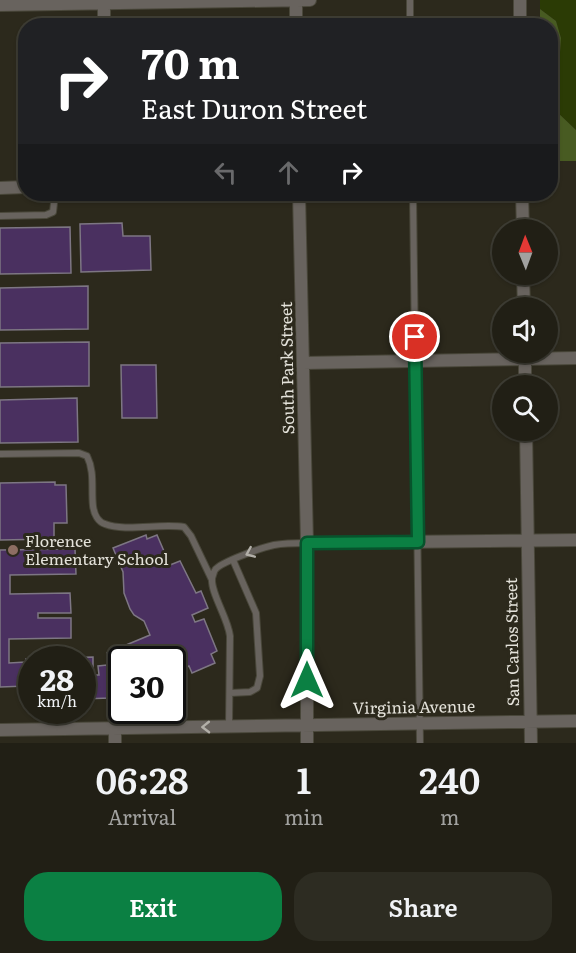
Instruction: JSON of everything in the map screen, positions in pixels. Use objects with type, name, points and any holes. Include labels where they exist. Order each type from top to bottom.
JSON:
[{"type":"street","points":[[296,0],[296,18]]},
{"type":"street","points":[[0,5],[310,0]]},
{"type":"street","points":[[520,0],[520,18]]},
{"type":"street","points":[[104,2],[104,18]]},
{"type":"street","points":[[0,188],[18,187]]},
{"type":"street","name":"South Park Street","points":[[299,201],[307,543],[307,743]]},
{"type":"street","points":[[522,201],[523,219]]},
{"type":"street","points":[[558,357],[576,358]]},
{"type":"street","points":[[303,363],[492,358]]},
{"type":"street","name":"San Carlos Street","points":[[526,441],[531,743]]},
{"type":"street","points":[[307,543],[576,540]]},
{"type":"street","name":"Virginia Avenue","points":[[0,730],[576,721]]},
{"type":"street","points":[[115,728],[115,743]]},
{"type":"lane","points":[[410,0],[410,18]]},
{"type":"lane","points":[[0,216],[46,215],[53,212],[54,201]]},
{"type":"lane","points":[[412,201],[420,743]]},
{"type":"lane","points":[[0,454],[79,453],[87,456],[91,464],[95,516],[103,524],[118,527],[172,525],[184,527],[191,536],[212,580],[214,591],[228,623],[230,636],[229,726]]},
{"type":"lane","points":[[212,580],[214,571],[221,565],[263,548],[277,544],[307,543]]},
{"type":"lane","points":[[230,693],[250,692],[257,688],[260,676],[256,613],[233,560]]},
{"type":"green space","points":[[540,0],[576,0],[576,130],[558,113],[561,38],[558,18],[552,18],[540,9]]},
{"type":"green space","points":[[540,9],[552,18],[540,18]]},
{"type":"green space","points":[[558,28],[561,38],[558,82]]},
{"type":"green space","points":[[558,113],[576,130],[576,161],[558,161]]},
{"type":"building","points":[[122,223],[123,236],[150,236],[151,270],[81,272],[80,224]]},
{"type":"building","points":[[70,227],[71,273],[0,274],[0,228]]},
{"type":"building","points":[[88,286],[88,329],[0,330],[0,288]]},
{"type":"building","points":[[89,342],[89,386],[0,387],[0,343]]},
{"type":"building","points":[[121,365],[156,365],[157,418],[122,418]]},
{"type":"building","points":[[77,398],[78,442],[0,443],[0,400]]},
{"type":"building","points":[[55,482],[55,485],[66,485],[67,523],[54,523],[54,539],[0,540],[0,483]]},
{"type":"building","points":[[146,535],[147,539],[157,535],[170,565],[180,561],[196,593],[201,591],[208,608],[192,615],[195,622],[204,619],[217,651],[211,654],[215,663],[192,673],[189,666],[186,667],[186,646],[124,646],[150,635],[144,621],[134,615],[130,609],[124,593],[123,572],[113,548]]},
{"type":"building","points":[[75,549],[76,574],[10,575],[10,594],[70,593],[71,613],[38,613],[38,618],[71,618],[71,638],[9,639],[9,663],[18,662],[18,686],[0,687],[0,550]]},
{"type":"building","points":[[107,665],[108,698],[96,698],[98,666]]},
{"type":"place","name":"Florence Elementary School","points":[[13,550]]},
{"type":"route","points":[[307,680],[307,543],[418,542],[415,337]]}]
